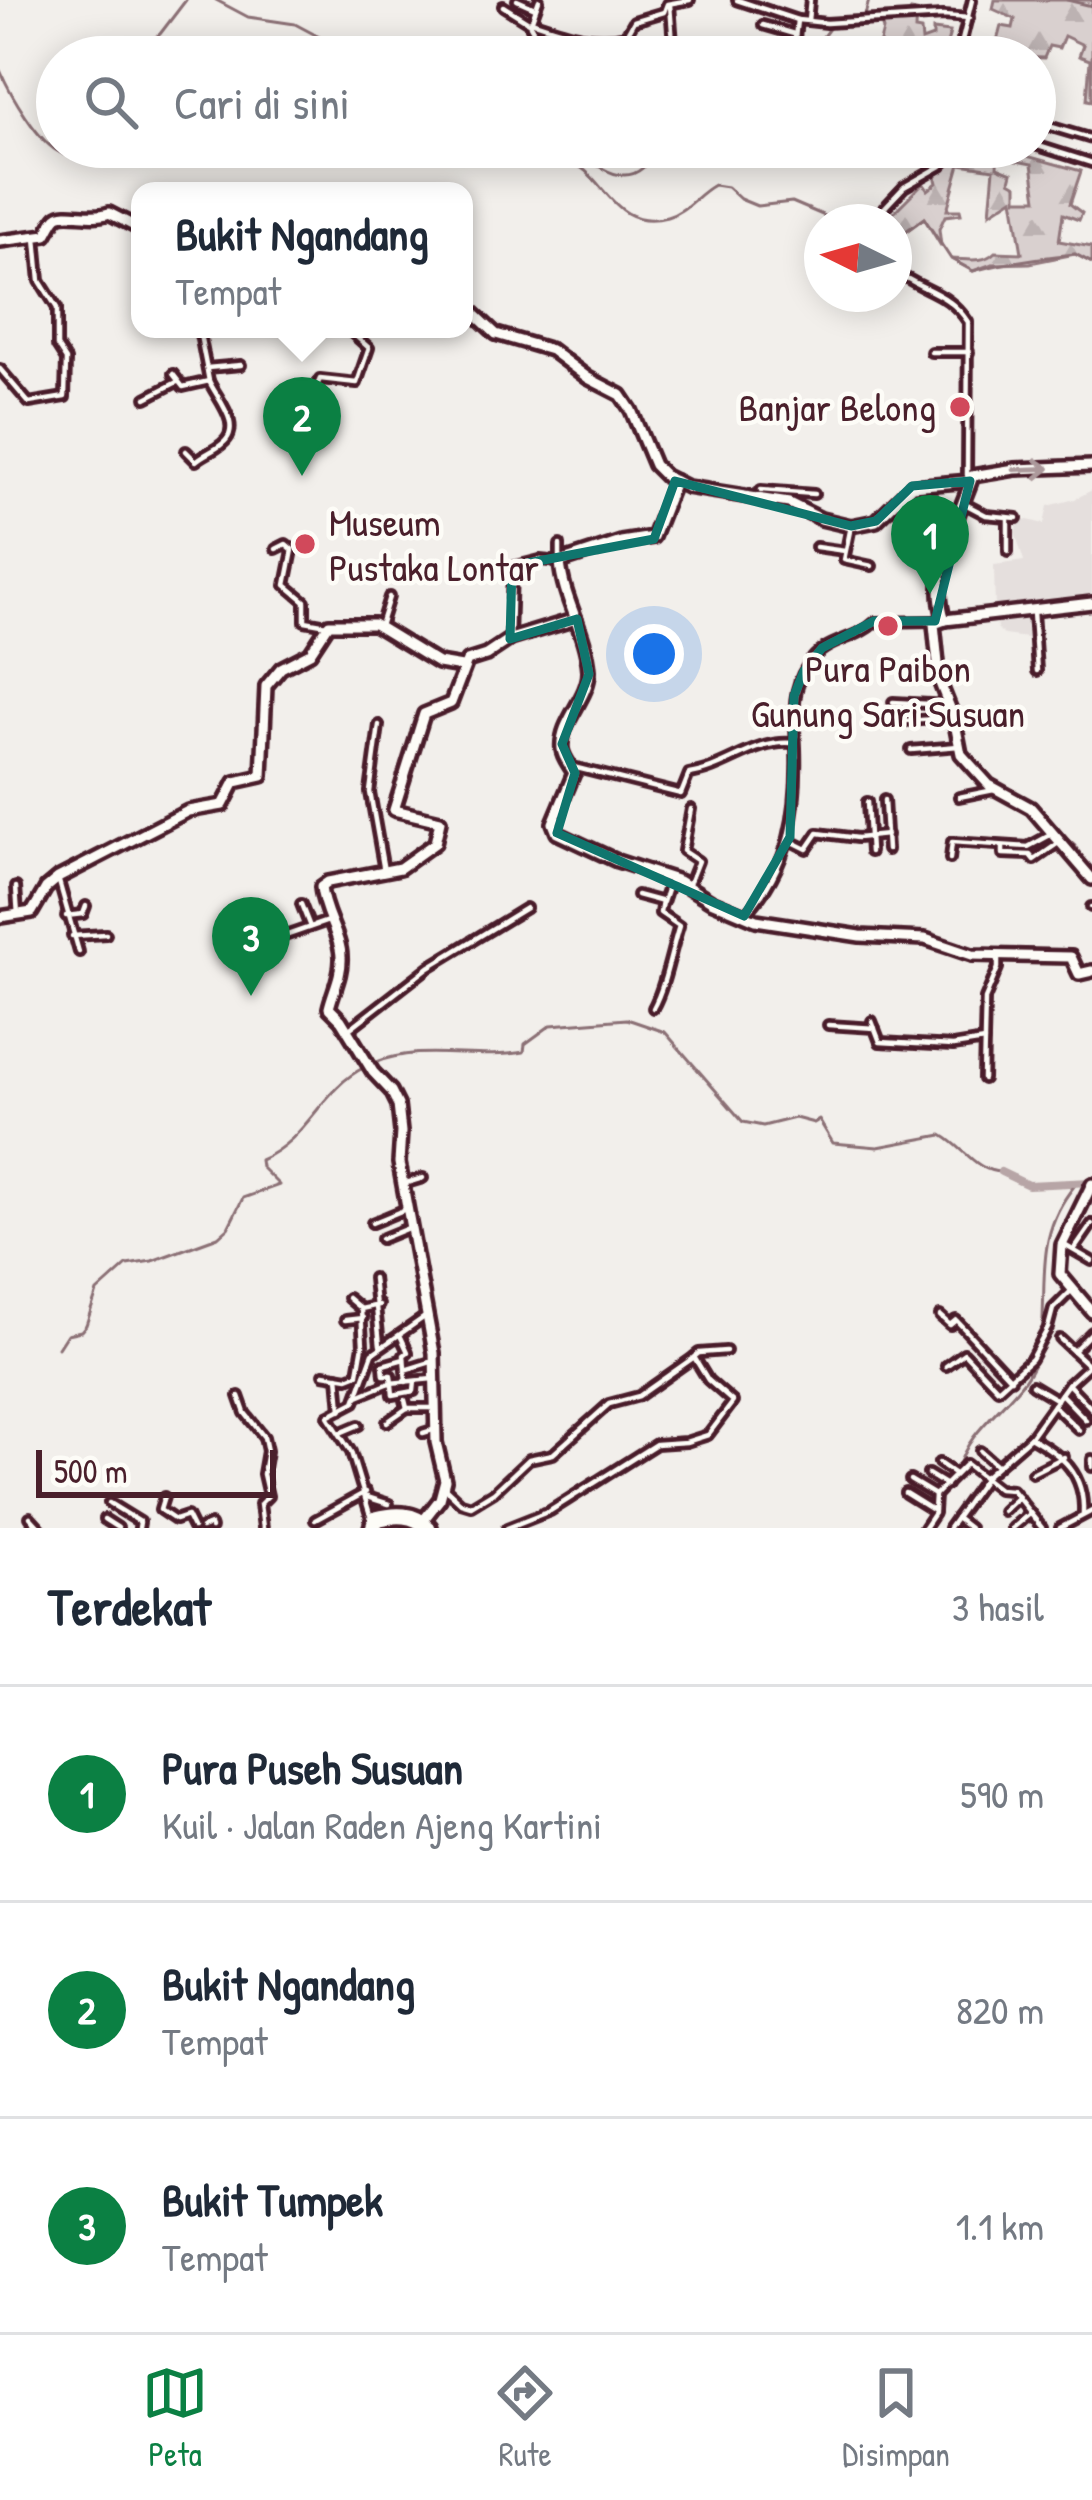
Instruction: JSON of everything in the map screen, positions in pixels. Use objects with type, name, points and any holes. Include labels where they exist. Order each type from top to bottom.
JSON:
[{"type":"highway","points":[[372,1526],[392,1515],[425,1525]]},
{"type":"street","points":[[622,36],[634,21],[691,0]]},
{"type":"street","points":[[737,0],[808,21],[969,18]]},
{"type":"street","points":[[808,21],[810,0]]},
{"type":"street","points":[[964,36],[972,0]]},
{"type":"street","points":[[522,1],[537,4],[530,22],[537,36]]},
{"type":"street","points":[[670,4],[672,36]]},
{"type":"street","points":[[503,6],[530,22],[578,36]]},
{"type":"street","points":[[763,25],[794,34],[796,20]]},
{"type":"street","points":[[1056,128],[1092,139]]},
{"type":"street","points":[[1056,152],[1092,163]]},
{"type":"street","points":[[888,204],[904,187],[937,168]]},
{"type":"street","points":[[0,241],[49,234],[58,217],[66,213],[93,219],[109,213],[131,224]]},
{"type":"street","points":[[0,368],[29,404],[64,397],[66,360],[57,346],[57,308],[40,281],[36,238]]},
{"type":"street","points":[[912,283],[956,303],[970,326],[969,477],[964,504],[946,546],[940,618],[939,677],[959,746],[968,763],[995,790],[1027,805],[1092,879]]},
{"type":"street","points":[[473,312],[496,334],[550,350],[616,392],[631,410],[654,465],[675,481],[701,491],[814,494]]},
{"type":"street","points":[[187,451],[195,461],[232,432],[232,423],[209,381],[201,338]]},
{"type":"street","points":[[290,396],[294,389],[315,390],[319,379],[357,383],[369,348],[358,338]]},
{"type":"street","points":[[931,352],[969,352]]},
{"type":"street","points":[[207,368],[241,365]]},
{"type":"street","points":[[173,374],[183,387],[209,381]]},
{"type":"street","points":[[146,398],[176,382]]},
{"type":"street","points":[[760,492],[850,526],[876,521],[912,486],[1015,469],[1092,466]]},
{"type":"street","points":[[510,639],[512,567],[541,560],[560,562],[653,537],[675,481]]},
{"type":"street","points":[[798,509],[801,494]]},
{"type":"street","points":[[964,504],[986,514],[1017,518]]},
{"type":"street","points":[[1008,517],[1008,552]]},
{"type":"street","points":[[850,526],[845,561],[872,566]]},
{"type":"street","points":[[276,549],[286,544],[294,552],[286,585],[305,601],[305,621],[380,626],[438,663],[462,667],[510,639],[576,619]]},
{"type":"street","points":[[560,545],[564,590],[589,672],[562,744],[573,767],[681,794],[689,774],[720,768],[771,742],[796,743]]},
{"type":"street","points":[[816,547],[845,551]]},
{"type":"street","points":[[380,626],[389,597]]},
{"type":"street","points":[[744,916],[774,879],[789,840],[795,691],[822,648],[861,635],[875,622],[1092,603]]},
{"type":"street","points":[[1032,610],[1037,671]]},
{"type":"street","points":[[0,917],[35,910],[46,888],[58,878],[192,810],[224,805],[235,782],[262,776],[264,693],[269,680],[310,652],[327,626]]},
{"type":"street","points":[[394,810],[421,718],[428,710],[451,703],[462,667]]},
{"type":"street","points":[[893,702],[949,705]]},
{"type":"street","points":[[904,721],[954,718]]},
{"type":"street","points":[[379,725],[371,783],[384,871]]},
{"type":"street","points":[[911,750],[959,746]]},
{"type":"street","points":[[573,767],[572,783],[553,823],[556,832],[617,861],[671,878],[744,916],[852,935],[926,939],[972,955],[1071,957],[1078,974],[1092,971]]},
{"type":"street","points":[[959,797],[995,790]]},
{"type":"street","points":[[884,800],[887,850]]},
{"type":"street","points":[[867,802],[870,852]]},
{"type":"street","points":[[688,886],[698,862],[683,851],[691,809]]},
{"type":"street","points":[[374,814],[394,810],[437,819],[441,827],[433,846],[400,868],[323,883],[328,921],[341,954],[338,983],[328,1005],[398,1105],[408,1228],[435,1361],[436,1429],[445,1488],[471,1506],[502,1486],[529,1459],[554,1454],[608,1404],[638,1396],[699,1352],[726,1351]]},
{"type":"street","points":[[789,840],[807,849],[818,833],[887,835]]},
{"type":"street","points":[[950,859],[952,842],[1033,846],[1056,838]]},
{"type":"street","points":[[1003,847],[1004,854],[1030,855],[1034,860],[1056,838]]},
{"type":"street","points":[[58,878],[65,916],[79,952]]},
{"type":"street","points":[[653,1008],[662,992],[666,962],[679,926],[660,913],[671,878]]},
{"type":"street","points":[[16,887],[18,915]]},
{"type":"street","points":[[637,895],[662,902]]},
{"type":"street","points":[[301,904],[310,927]]},
{"type":"street","points":[[65,916],[83,914],[86,907]]},
{"type":"street","points":[[348,1030],[429,967],[526,908]]},
{"type":"street","points":[[279,938],[328,921]]},
{"type":"street","points":[[72,936],[106,934]]},
{"type":"street","points":[[983,1079],[986,994],[998,968],[998,955]]},
{"type":"street","points":[[828,1025],[874,1024],[879,1042],[953,1046],[984,1041]]},
{"type":"street","points":[[403,1184],[423,1178]]},
{"type":"street","points":[[1090,1193],[1060,1276],[1092,1312]]},
{"type":"street","points":[[372,1223],[406,1209]]},
{"type":"street","points":[[1068,1247],[1092,1224]]},
{"type":"street","points":[[381,1239],[408,1228]]},
{"type":"street","points":[[1068,1247],[1092,1261]]},
{"type":"street","points":[[373,1277],[380,1345]]},
{"type":"street","points":[[946,1366],[964,1353],[998,1389],[1037,1349],[1053,1309],[1072,1290]]},
{"type":"street","points":[[348,1298],[362,1309],[363,1318],[358,1396]]},
{"type":"street","points":[[362,1309],[379,1305]]},
{"type":"street","points":[[324,1374],[361,1373],[380,1345],[426,1316]]},
{"type":"street","points":[[940,1316],[950,1325],[956,1320],[1011,1379]]},
{"type":"street","points":[[345,1320],[363,1318]]},
{"type":"street","points":[[1073,1351],[1092,1332]]},
{"type":"street","points":[[400,1335],[408,1351],[406,1382]]},
{"type":"street","points":[[949,1528],[995,1464],[1030,1437],[1068,1384],[1090,1364],[1060,1339]]},
{"type":"street","points":[[507,1528],[550,1511],[653,1446],[686,1442],[712,1432],[733,1400],[708,1380],[694,1357]]},
{"type":"street","points":[[404,1359],[383,1364],[394,1396],[414,1391],[415,1381]]},
{"type":"street","points":[[405,1370],[435,1361]]},
{"type":"street","points":[[338,1376],[340,1410]]},
{"type":"street","points":[[372,1526],[366,1494],[328,1416],[358,1396],[392,1383],[437,1378]]},
{"type":"street","points":[[1068,1384],[1092,1409]]},
{"type":"street","points":[[1032,1385],[1086,1420]]},
{"type":"street","points":[[238,1396],[244,1413],[260,1427],[265,1441],[262,1474],[268,1496],[260,1504],[263,1528]]},
{"type":"street","points":[[1057,1400],[1079,1430]]},
{"type":"street","points":[[387,1422],[406,1404],[436,1408]]},
{"type":"street","points":[[340,1433],[359,1426]]},
{"type":"street","points":[[423,1433],[436,1429]]},
{"type":"street","points":[[1030,1437],[1064,1456],[1082,1495],[1083,1514]]},
{"type":"street","points":[[980,1451],[995,1464]]},
{"type":"street","points":[[1032,1474],[1064,1456]]},
{"type":"street","points":[[939,1463],[955,1474]]},
{"type":"street","points":[[924,1528],[934,1511],[935,1495],[964,1464],[1000,1490],[1010,1489],[1042,1528]]},
{"type":"street","points":[[928,1474],[946,1485]]},
{"type":"street","points":[[910,1480],[935,1495]]},
{"type":"street","points":[[425,1525],[445,1488]]},
{"type":"street","points":[[905,1493],[934,1511]]},
{"type":"street","points":[[366,1494],[389,1504]]},
{"type":"street","points":[[315,1520],[366,1494]]},
{"type":"street","points":[[164,1497],[159,1508],[176,1524],[187,1516],[193,1528]]},
{"type":"street","points":[[1003,1511],[1018,1497]]},
{"type":"street","points":[[109,1503],[140,1522],[139,1528]]},
{"type":"street","points":[[1060,1528],[1092,1511]]},
{"type":"street","points":[[1012,1528],[1030,1513]]},
{"type":"street","points":[[30,1517],[40,1528]]},
{"type":"street","points":[[956,1518],[969,1528]]},
{"type":"street","points":[[104,1519],[118,1528]]},
{"type":"street","points":[[202,1528],[211,1528]]},
{"type":"highlighted area","points":[[675,481],[851,526],[876,521],[912,486],[970,481],[935,621],[874,621],[822,648],[804,671],[794,696],[790,837],[744,916],[557,833],[575,773],[562,744],[589,674],[577,619],[510,639],[512,566],[654,539]]},
{"type":"shaded area","points":[[1092,490],[1092,600],[1036,606],[1037,623],[1026,624],[1027,638],[1004,635],[997,628],[994,565],[1024,561],[1015,532],[1020,518],[1044,524],[1048,506]]},
{"type":"green space","points":[[995,0],[1092,0],[1092,101],[1087,100],[1090,60],[1079,56],[1083,45],[1064,36],[1059,48],[1056,36],[998,36],[1001,26],[1013,28],[1015,19],[993,9]]},
{"type":"green space","points":[[911,10],[916,11],[915,30],[922,36],[882,36],[879,17],[909,16]]},
{"type":"green space","points":[[1056,164],[1081,171],[1070,204],[1082,213],[1079,220],[1063,214],[1059,241],[1092,247],[1092,263],[1075,254],[992,264],[973,271],[951,259],[1022,253],[1013,198],[990,213],[994,169],[987,168],[1000,168],[1012,173],[1017,199],[1037,199],[1033,168],[1056,168]]},
{"type":"green space","points":[[944,168],[959,168],[947,210],[961,214],[945,216],[939,229],[941,246],[924,218],[912,227],[912,204],[902,204],[923,183],[928,190],[937,183],[935,175]]},
{"type":"waterway","points":[[157,36],[186,0]]},
{"type":"waterway","points":[[216,0],[248,17],[295,24],[318,36]]},
{"type":"waterway","points":[[823,36],[830,27],[863,23],[869,0]]},
{"type":"waterway","points":[[1067,0],[1092,6]]},
{"type":"waterway","points":[[0,70],[36,130]]},
{"type":"waterway","points":[[582,168],[620,208],[648,219],[674,215],[714,185],[727,187],[757,206],[792,202],[804,207]]},
{"type":"waterway","points":[[603,168],[629,175],[642,168]]},
{"type":"waterway","points":[[912,227],[924,218],[951,259],[973,271],[1075,254],[1092,263]]},
{"type":"waterway","points":[[940,642],[966,750],[988,777]]},
{"type":"waterway","points":[[1015,794],[1035,803],[1043,817]]},
{"type":"waterway","points":[[1054,828],[1075,846],[1092,871]]},
{"type":"waterway","points":[[374,1063],[411,1054],[524,1052],[525,1044],[551,1025],[627,1019],[665,1032],[743,1122],[763,1126],[795,1118],[819,1120],[833,1143],[878,1147],[942,1135],[977,1163],[1001,1172]]},
{"type":"waterway","points":[[58,1348],[67,1334],[86,1325],[97,1292],[127,1265],[218,1237],[243,1198],[279,1185],[260,1160],[291,1140],[336,1088],[365,1067]]},
{"type":"waterway","points":[[1001,1172],[1028,1185],[1092,1182]]},
{"type":"waterway","points":[[1042,1336],[1048,1239],[1075,1185]]},
{"type":"waterway","points":[[958,1469],[974,1436],[1025,1379],[1041,1345]]},
{"type":"waterway","points":[[927,1528],[955,1478]]},
{"type":"place","name":"Banjar Belong","points":[[960,407]]},
{"type":"place","name":"Bukit Ngandang","points":[[302,476]]},
{"type":"place","name":"Museum Pustaka Lontar","points":[[305,544]]},
{"type":"place","name":"Pura Puseh Susuan","points":[[930,594]]},
{"type":"place","name":"Pura Paibon Gunung Sari Susuan","points":[[888,626]]},
{"type":"place","name":"Bukit Tumpek","points":[[251,996]]}]
